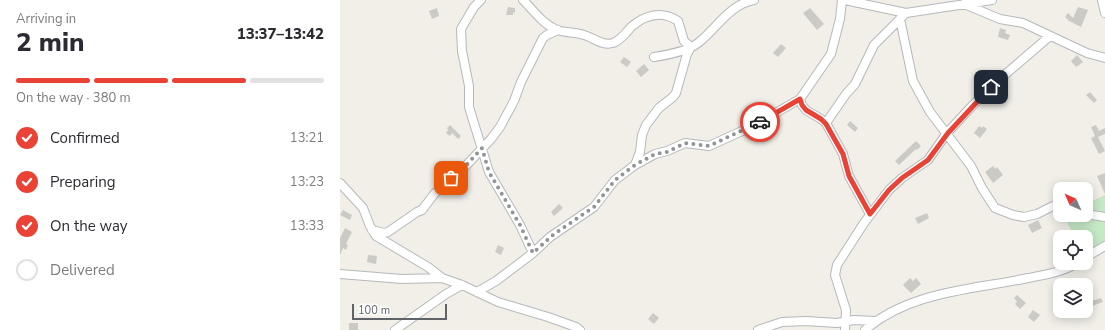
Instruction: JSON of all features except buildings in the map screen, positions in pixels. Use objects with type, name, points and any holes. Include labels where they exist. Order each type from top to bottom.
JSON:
[{"type":"street","points":[[481,0],[474,7],[461,29],[462,51],[468,86],[469,107],[489,172],[520,225],[533,253]]},
{"type":"street","points":[[523,0],[544,21],[558,30],[583,35],[601,43],[618,40],[640,20],[655,14],[665,16],[678,21],[684,41],[691,47]]},
{"type":"street","points":[[654,57],[668,55],[697,44],[728,14],[736,8],[754,0]]},
{"type":"street","points":[[477,292],[496,281],[533,253],[554,234],[594,207],[615,180],[635,165],[655,154],[667,152],[685,143],[709,146],[753,126],[800,99],[831,54],[844,0],[906,13],[992,0]]},
{"type":"street","points":[[1102,0],[1105,12]]},
{"type":"street","points":[[964,4],[1000,19],[1023,23],[1087,53],[1105,58]]},
{"type":"street","points":[[826,124],[846,94],[855,84],[874,45],[906,13]]},
{"type":"street","points":[[900,19],[913,81],[930,112],[948,133],[971,166],[982,188],[995,208],[1013,215],[1024,217],[1038,214],[1053,206]]},
{"type":"street","points":[[372,230],[384,233],[388,232],[422,210],[435,193],[460,172],[500,127],[514,101],[521,82],[543,38],[558,30]]},
{"type":"street","points":[[845,326],[846,310],[835,276],[837,265],[870,214],[889,190],[902,178],[928,160],[948,133],[972,106],[1001,78],[1050,36]]},
{"type":"street","points":[[635,165],[640,152],[642,134],[646,124],[659,108],[674,97],[687,54],[691,47]]},
{"type":"street","points":[[800,99],[806,110],[821,119],[826,124],[843,154],[849,176],[870,214]]},
{"type":"street","points":[[340,183],[363,208],[376,236],[428,267],[442,278],[462,285],[498,302],[548,317],[576,327],[580,330]]},
{"type":"street","points":[[1093,215],[1105,217]]},
{"type":"street","points":[[1093,254],[1105,246]]},
{"type":"street","points":[[865,330],[875,321],[903,307],[936,294],[1048,274],[1060,270]]},
{"type":"street","points":[[340,274],[402,279],[442,278]]},
{"type":"street","points":[[395,330],[446,294],[462,285]]},
{"type":"street","points":[[845,326],[854,320],[875,321]]},
{"type":"street","points":[[758,330],[782,322],[806,321],[837,323],[845,326]]},
{"type":"green space","points":[[1105,195],[1105,248],[1093,254],[1093,230],[1071,230],[1067,222],[1093,222],[1093,201]]},
{"type":"way so far","points":[[451,178],[460,172],[482,148],[489,172],[520,225],[533,253],[550,237],[594,207],[615,180],[635,165],[655,154],[667,152],[676,146],[685,143],[699,146],[709,146],[760,122]]},
{"type":"route","points":[[760,122],[800,99],[806,110],[821,119],[826,124],[843,154],[849,176],[870,214],[889,190],[902,178],[928,160],[948,133],[991,87]]}]
